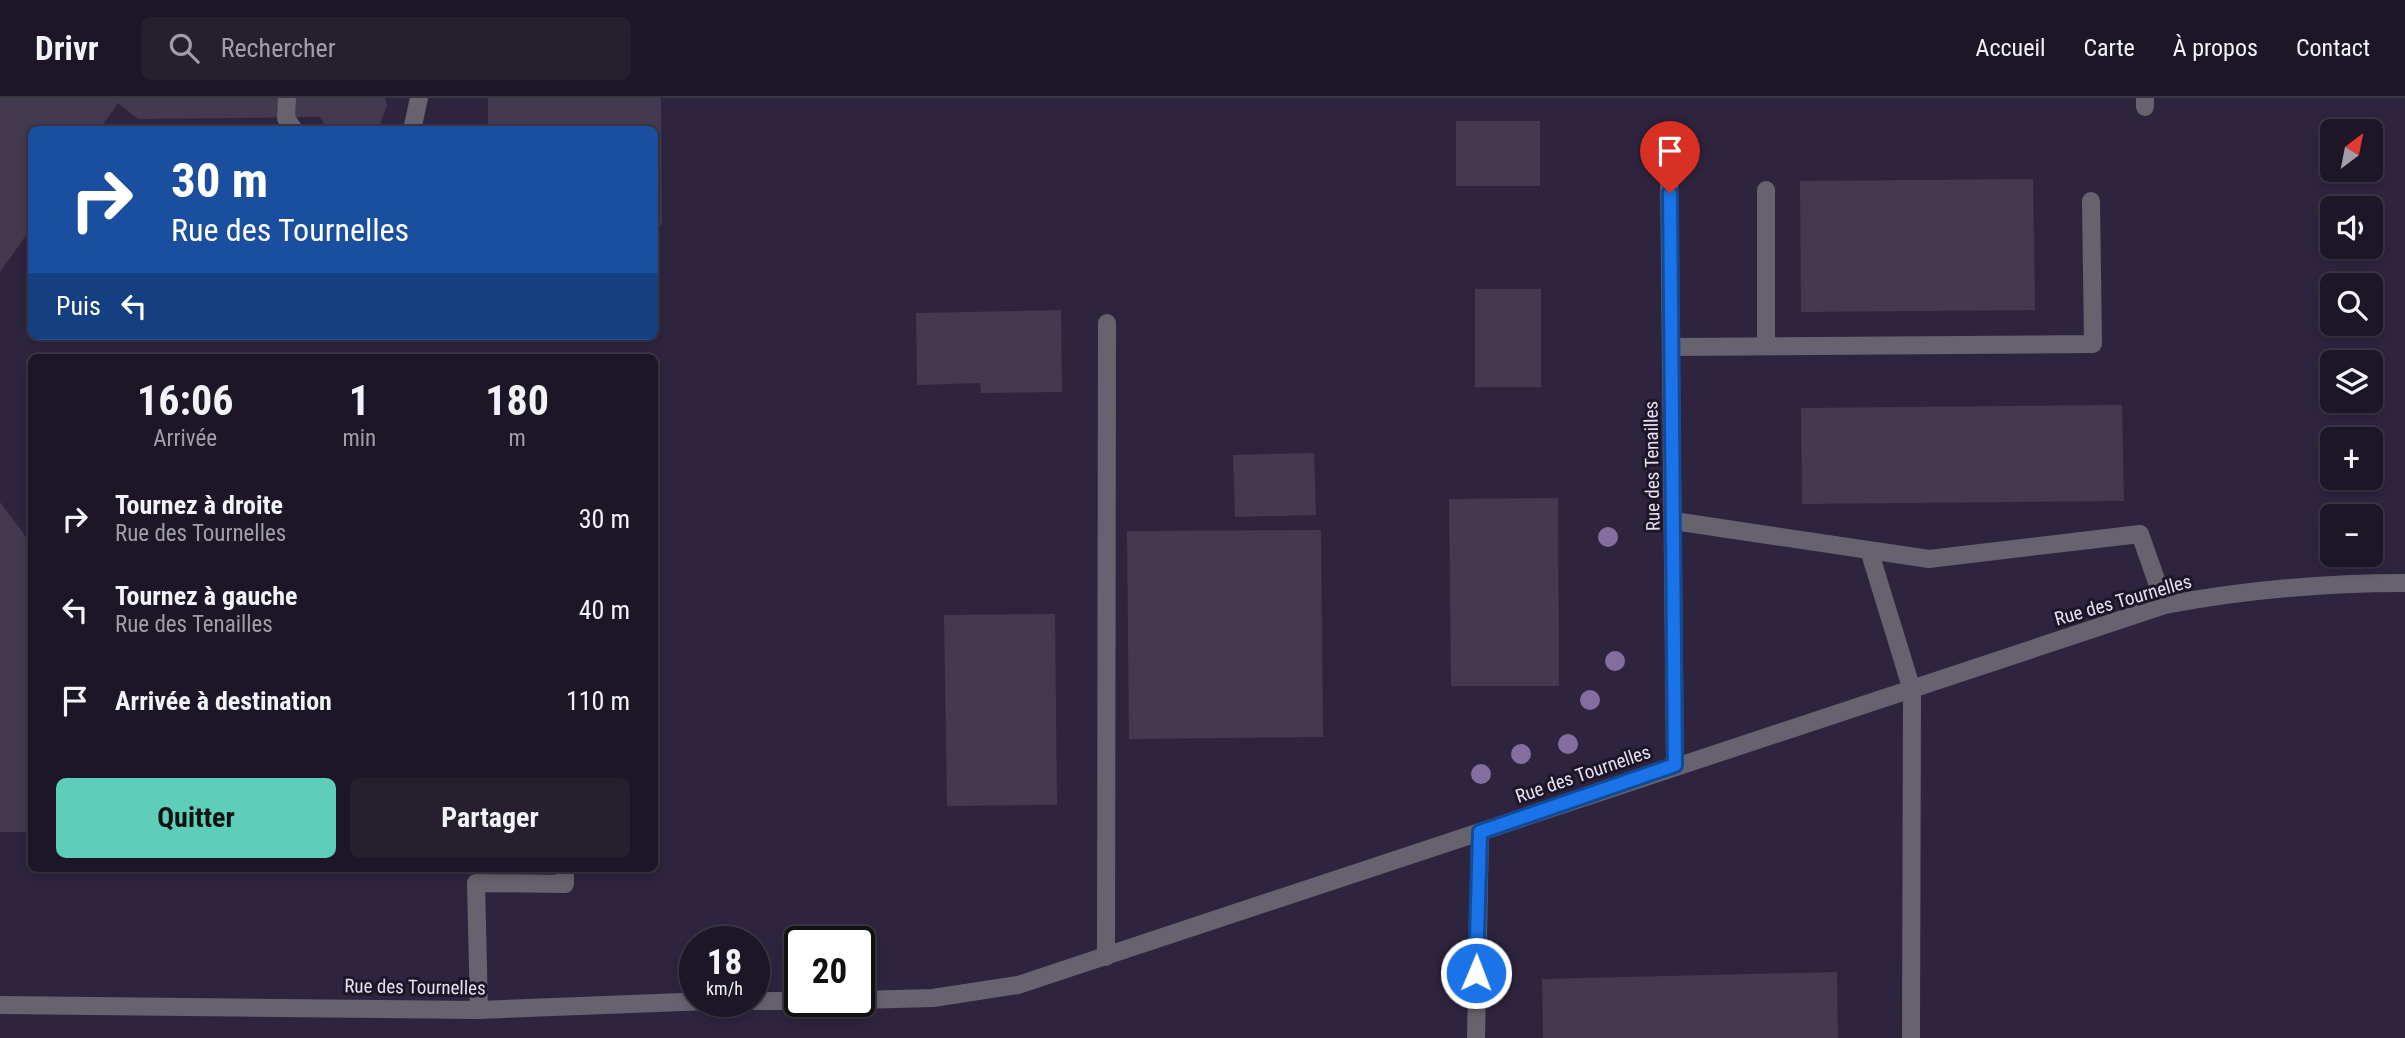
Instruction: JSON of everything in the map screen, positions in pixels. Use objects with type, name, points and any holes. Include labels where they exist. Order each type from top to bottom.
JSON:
[{"type":"street","points":[[287,98],[286,118],[291,126]]},
{"type":"street","points":[[413,126],[419,98]]},
{"type":"street","name":"Rue des Tenailles","points":[[1669,167],[1675,765]]},
{"type":"street","points":[[1766,190],[1766,346]]},
{"type":"street","points":[[1672,347],[2092,344],[2091,201]]},
{"type":"street","points":[[1106,957],[1107,323]]},
{"type":"street","points":[[1674,521],[1929,559],[2140,534],[2165,605]]},
{"type":"street","points":[[1870,550],[1912,690],[1911,1038]]},
{"type":"street","name":"Rue des Tournelles","points":[[875,1000],[933,998],[1018,985],[1675,765],[1912,690],[2165,605],[2224,594],[2288,588],[2405,583]]},
{"type":"street","points":[[1476,1038],[1480,832]]},
{"type":"street","points":[[478,1010],[476,883],[565,884],[565,872]]},
{"type":"street","name":"Rue des Tournelles","points":[[0,1005],[478,1010],[709,1001],[784,1001]]},
{"type":"shaded area","points":[[0,98],[2405,98],[2405,1038],[0,1038]]},
{"type":"building","points":[[0,98],[385,98],[387,105],[379,126],[326,126],[320,117],[138,119],[118,103],[102,126],[28,126],[28,233],[0,272]]},
{"type":"building","points":[[488,98],[661,98],[662,225],[658,225],[658,126],[488,126]]},
{"type":"building","points":[[1456,121],[1540,121],[1540,186],[1456,186]]},
{"type":"building","points":[[2033,179],[2035,310],[1801,312],[1800,181]]},
{"type":"building","points":[[1475,289],[1541,289],[1541,387],[1475,387]]},
{"type":"building","points":[[1061,310],[1062,392],[981,393],[980,383],[917,385],[916,313]]},
{"type":"building","points":[[2122,405],[2124,501],[1802,504],[1801,408]]},
{"type":"building","points":[[1314,453],[1316,515],[1235,517],[1233,455]]},
{"type":"building","points":[[1558,498],[1559,686],[1451,686],[1449,499]]},
{"type":"building","points":[[0,502],[28,540],[28,832],[0,832]]},
{"type":"building","points":[[1321,530],[1323,737],[1129,739],[1127,531]]},
{"type":"building","points":[[1055,614],[1057,805],[947,806],[944,615]]},
{"type":"building","points":[[1837,972],[1838,1038],[1543,1038],[1542,979]]},
{"type":"route","points":[[1476,973],[1480,832],[1675,765],[1670,193]]}]
